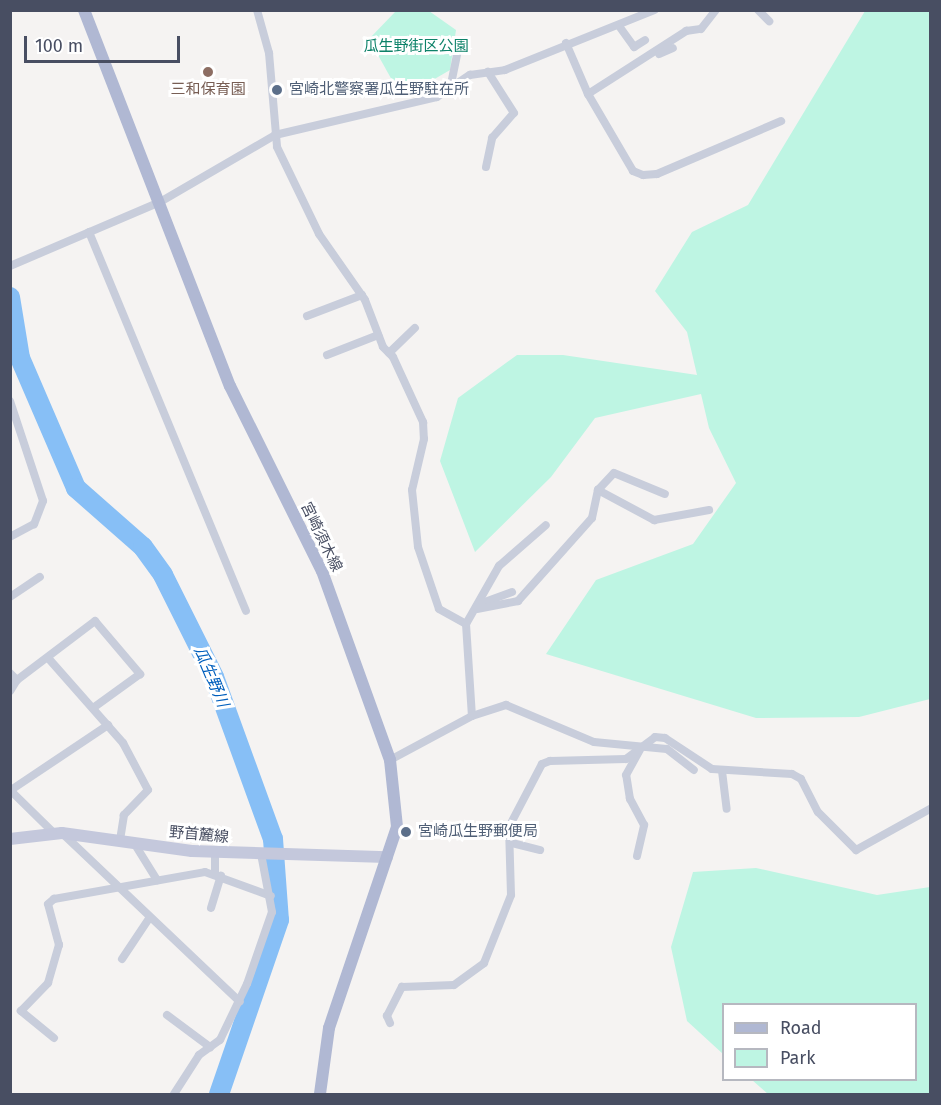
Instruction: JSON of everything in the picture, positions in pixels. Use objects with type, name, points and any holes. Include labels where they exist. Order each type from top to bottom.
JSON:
[{"type":"main road","name":"宮崎須木線","points":[[84,10],[230,386],[322,571],[390,760],[397,826],[329,1028],[320,1095]]},
{"type":"main road","name":"野首麓線","points":[[10,839],[59,834],[215,852],[387,857]]},
{"type":"street","points":[[10,266],[160,202],[275,135],[437,97],[470,75],[488,72],[619,26],[654,10]]},
{"type":"street","points":[[588,94],[687,31],[701,29],[716,10]]},
{"type":"street","points":[[758,10],[769,21]]},
{"type":"street","points":[[256,11],[269,54],[275,135],[319,234],[362,295],[378,334],[423,422],[424,439],[412,490],[424,573],[439,609],[466,624]]},
{"type":"street","points":[[619,26],[634,48],[645,40]]},
{"type":"street","points":[[566,43],[588,94],[633,171],[643,175],[657,174],[781,121]]},
{"type":"street","points":[[450,89],[459,45]]},
{"type":"street","points":[[639,63],[673,48]]},
{"type":"street","points":[[486,167],[492,138],[514,113],[488,72]]},
{"type":"street","points":[[89,232],[246,611]]},
{"type":"street","points":[[307,316],[362,295]]},
{"type":"street","points":[[389,353],[415,328]]},
{"type":"street","points":[[327,355],[378,334]]},
{"type":"street","points":[[10,401],[43,501],[34,524],[10,537]]},
{"type":"street","points":[[479,606],[519,601],[592,518],[598,490],[620,471],[664,494]]},
{"type":"street","points":[[598,490],[654,520],[709,510]]},
{"type":"street","points":[[472,716],[466,624],[479,606],[499,566],[546,525]]},
{"type":"street","points":[[10,597],[40,578]]},
{"type":"street","points":[[479,606],[512,592]]},
{"type":"street","points":[[10,691],[14,677],[49,659],[95,621],[140,674],[93,708]]},
{"type":"street","points":[[49,659],[108,725],[148,790],[124,815],[120,841]]},
{"type":"street","points":[[390,760],[472,716],[506,705],[594,742],[640,750],[667,749],[694,770]]},
{"type":"street","points":[[108,725],[11,790],[240,1002]]},
{"type":"street","points":[[390,1023],[387,1016],[402,987],[454,985],[484,963],[511,895],[512,843],[509,827],[542,764],[626,759],[654,737],[665,738],[722,771],[801,779],[818,812],[856,850],[930,809]]},
{"type":"street","points":[[636,856],[644,825],[630,799],[626,775],[640,750]]},
{"type":"street","points":[[722,771],[727,809]]},
{"type":"street","points":[[134,843],[157,880]]},
{"type":"street","points":[[512,843],[540,850]]},
{"type":"street","points":[[211,908],[218,875],[215,852]]},
{"type":"street","points":[[174,1095],[210,1047],[220,1040],[240,1002],[272,912],[264,855]]},
{"type":"street","points":[[54,1038],[21,1011],[48,983],[59,945],[48,904],[87,892],[121,890],[157,880],[218,875],[271,896]]},
{"type":"street","points":[[122,959],[150,917]]},
{"type":"street","points":[[167,1015],[210,1047]]},
{"type":"green space","name":"瓜生野街区公園","points":[[396,11],[429,11],[456,30],[450,70],[402,98],[369,39]]},
{"type":"green space","points":[[865,11],[930,11],[930,699],[859,717],[756,718],[546,654],[596,580],[693,544],[736,483],[709,428],[701,394],[595,418],[551,477],[475,552],[440,461],[458,398],[517,355],[563,355],[697,375],[687,332],[655,291],[692,232],[748,205]]},
{"type":"green space","points":[[756,868],[877,895],[930,887],[930,1094],[768,1094],[753,1081],[917,1081],[917,1003],[722,1003],[722,1053],[687,1021],[671,947],[693,872]]},
{"type":"waterway","name":"瓜生野川","points":[[10,297],[20,358],[76,488],[143,547],[163,575],[214,677],[273,839],[279,920],[219,1094]]},
{"type":"place","name":"三和保育園","points":[[208,72]]},
{"type":"place","name":"宮崎北警察署瓜生野駐在所","points":[[277,90]]},
{"type":"place","name":"宮崎瓜生野郵便局","points":[[406,832]]}]
